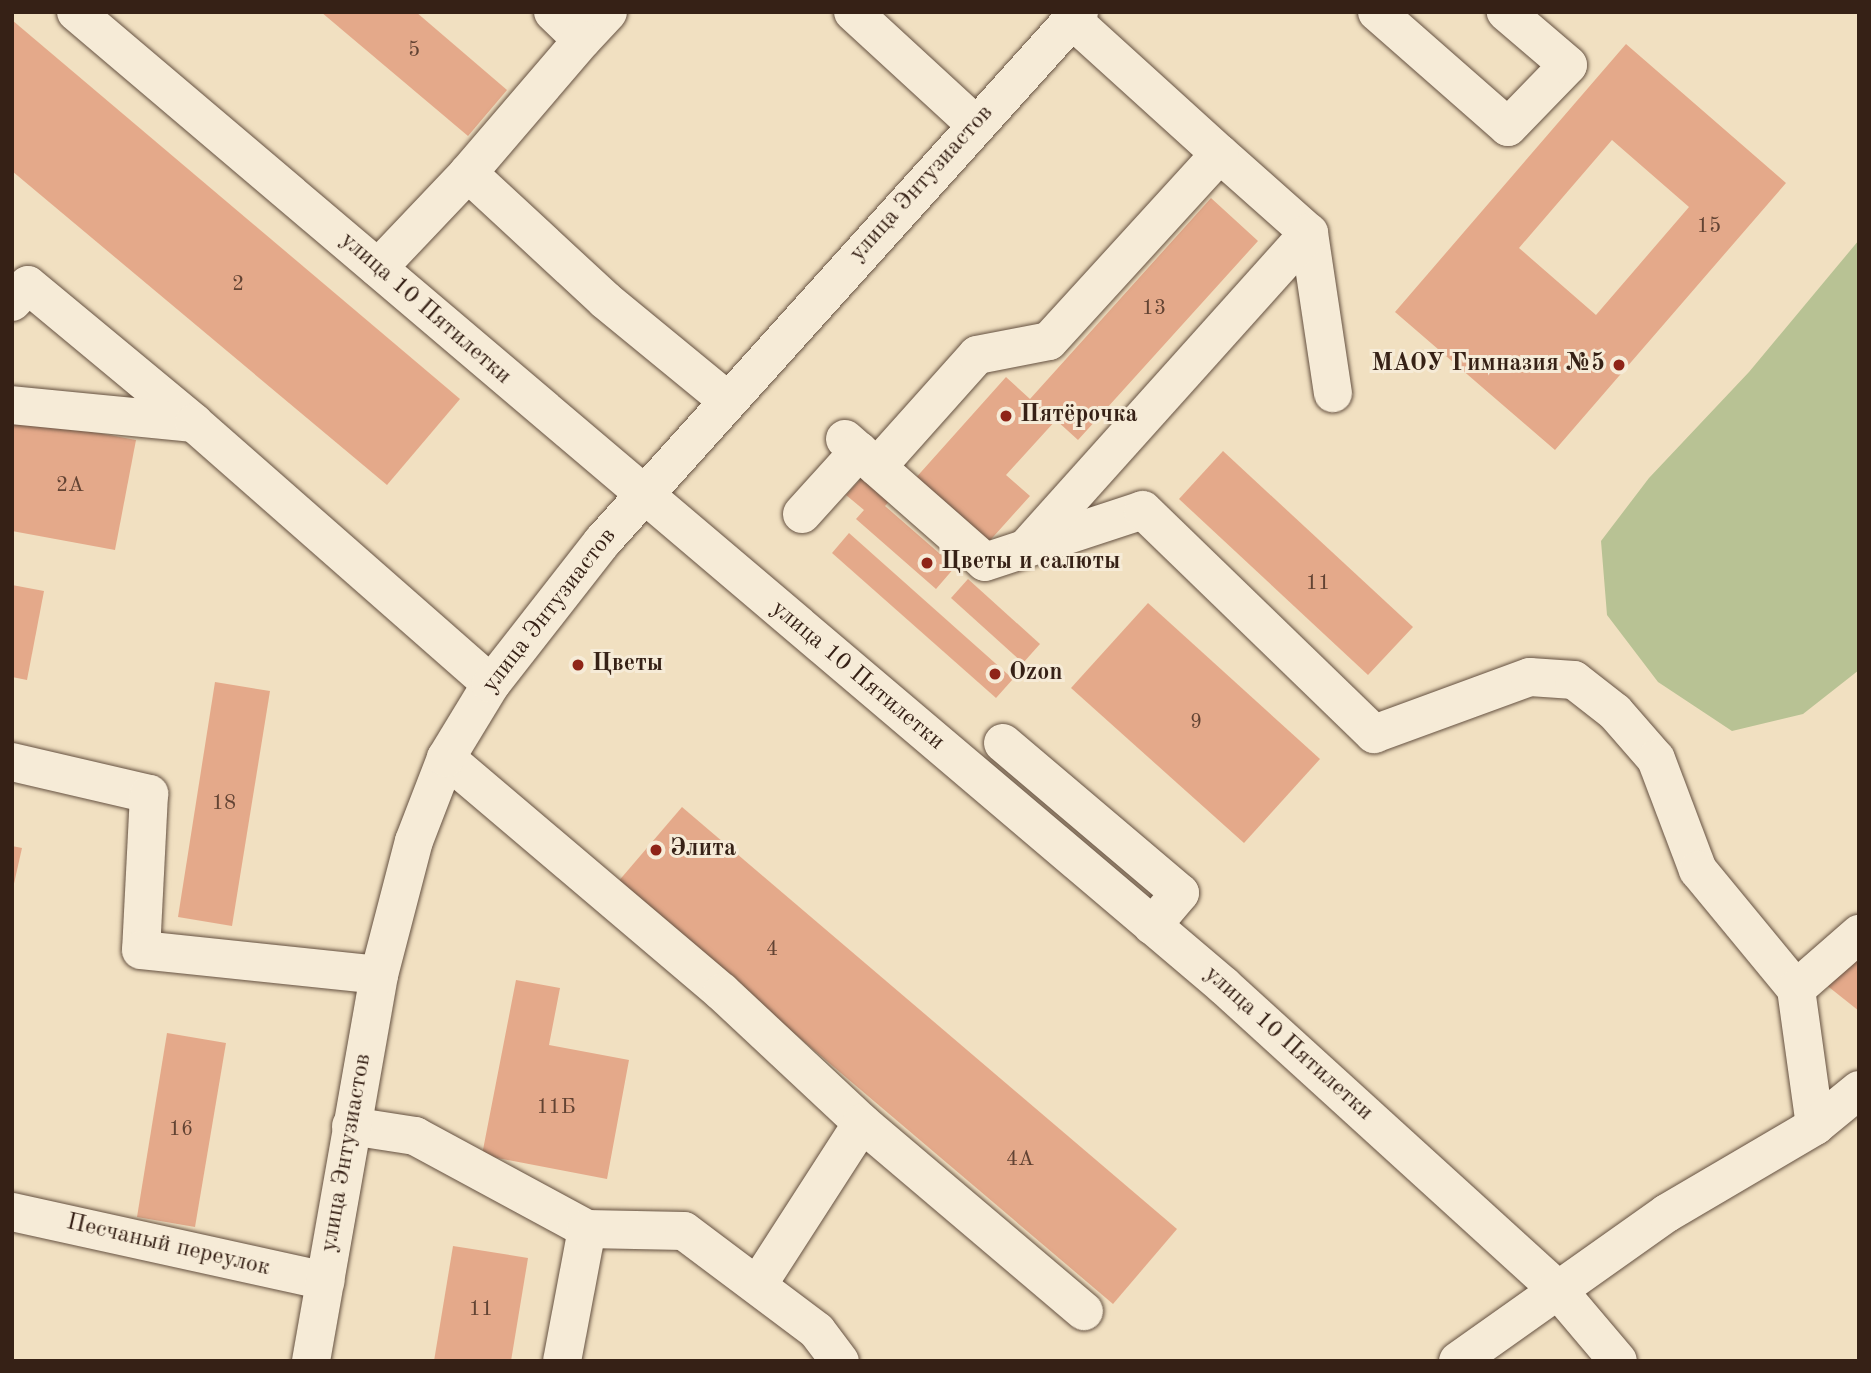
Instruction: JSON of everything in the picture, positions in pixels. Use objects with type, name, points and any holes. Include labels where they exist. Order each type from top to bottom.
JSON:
[{"type":"street","name":"улица 10 Пятилетки","points":[[76,12],[1152,926],[1557,1289],[1618,1361]]},
{"type":"street","points":[[553,12],[582,40]]},
{"type":"street","points":[[378,268],[468,173],[608,12]]},
{"type":"street","points":[[853,12],[975,124]]},
{"type":"street","points":[[1377,12],[1508,127],[1568,65],[1506,12]]},
{"type":"street","points":[[1075,16],[1309,233],[1333,393]]},
{"type":"street","name":"улица Энтузиастов","points":[[311,1361],[379,975],[414,841],[446,758],[491,684],[643,495],[1075,16]]},
{"type":"street","points":[[802,514],[860,452],[978,355],[1049,341],[1220,153]]},
{"type":"street","points":[[468,173],[606,300],[728,401]]},
{"type":"street","points":[[1026,549],[1309,233]]},
{"type":"street","points":[[12,302],[28,285],[194,423],[491,684]]},
{"type":"street","points":[[12,405],[194,423]]},
{"type":"street","points":[[860,452],[985,562],[1143,510],[1374,734],[1530,677],[1574,680],[1615,712],[1656,759],[1698,870],[1796,989],[1815,1126]]},
{"type":"street","points":[[1003,743],[1180,893],[1152,926]]},
{"type":"street","points":[[446,758],[722,992],[862,1122],[1084,1311]]},
{"type":"street","points":[[12,762],[149,794],[141,950],[379,975]]},
{"type":"street","points":[[1796,989],[1859,934]]},
{"type":"street","points":[[1458,1361],[1667,1213],[1815,1126],[1859,1090]]},
{"type":"street","points":[[759,1283],[862,1122]]},
{"type":"street","points":[[351,1126],[415,1136],[587,1229],[684,1231],[759,1283],[817,1331],[840,1361]]},
{"type":"street","name":"Песчаный переулок","points":[[12,1212],[325,1281]]},
{"type":"street","points":[[562,1361],[587,1229]]},
{"type":"green space","points":[[1859,240],[1859,670],[1803,714],[1732,731],[1658,682],[1607,615],[1601,541],[1649,478],[1749,372]]},
{"type":"building","points":[[321,12],[416,12],[507,90],[468,136]]},
{"type":"building","points":[[12,20],[460,399],[387,485],[12,171]]},
{"type":"building","points":[[1626,44],[1786,183],[1555,450],[1395,312]],"holes":[[[1612,140],[1689,207],[1596,315],[1519,248]]]},
{"type":"building","points":[[1211,198],[1258,241],[1078,440],[1056,420],[1006,475],[1030,496],[985,546],[913,481],[1006,377],[1030,399]]},
{"type":"building","points":[[12,417],[136,440],[115,550],[12,531]]},
{"type":"building","points":[[1223,451],[1413,627],[1368,675],[1179,499]]},
{"type":"building","points":[[867,472],[894,496],[885,506],[955,567],[936,589],[856,519],[864,510],[846,495]]},
{"type":"building","points":[[849,533],[1013,679],[996,698],[832,553]]},
{"type":"building","points":[[968,579],[1040,644],[1023,663],[951,598]]},
{"type":"building","points":[[12,585],[44,591],[27,680],[12,677]]},
{"type":"building","points":[[1148,603],[1320,759],[1244,843],[1071,688]]},
{"type":"building","points":[[215,682],[270,691],[232,926],[178,917]]},
{"type":"building","points":[[682,807],[1177,1229],[1113,1304],[617,883]]},
{"type":"building","points":[[12,846],[22,848],[13,888],[12,888]]},
{"type":"building","points":[[1859,938],[1859,1011],[1820,980]]},
{"type":"building","points":[[516,980],[560,988],[549,1045],[629,1060],[607,1179],[482,1155]]},
{"type":"building","points":[[167,1033],[226,1043],[195,1227],[137,1217]]},
{"type":"building","points":[[453,1246],[528,1258],[511,1361],[434,1361]]},
{"type":"place","name":"МАОУ Гимназия №5","points":[[1619,365]]},
{"type":"place","name":"Пятёрочка","points":[[1006,416]]},
{"type":"place","name":"Цветы и салюты","points":[[927,563]]},
{"type":"place","name":"Цветы","points":[[578,665]]},
{"type":"place","name":"Ozon","points":[[995,674]]},
{"type":"place","name":"Элита","points":[[656,850]]}]
